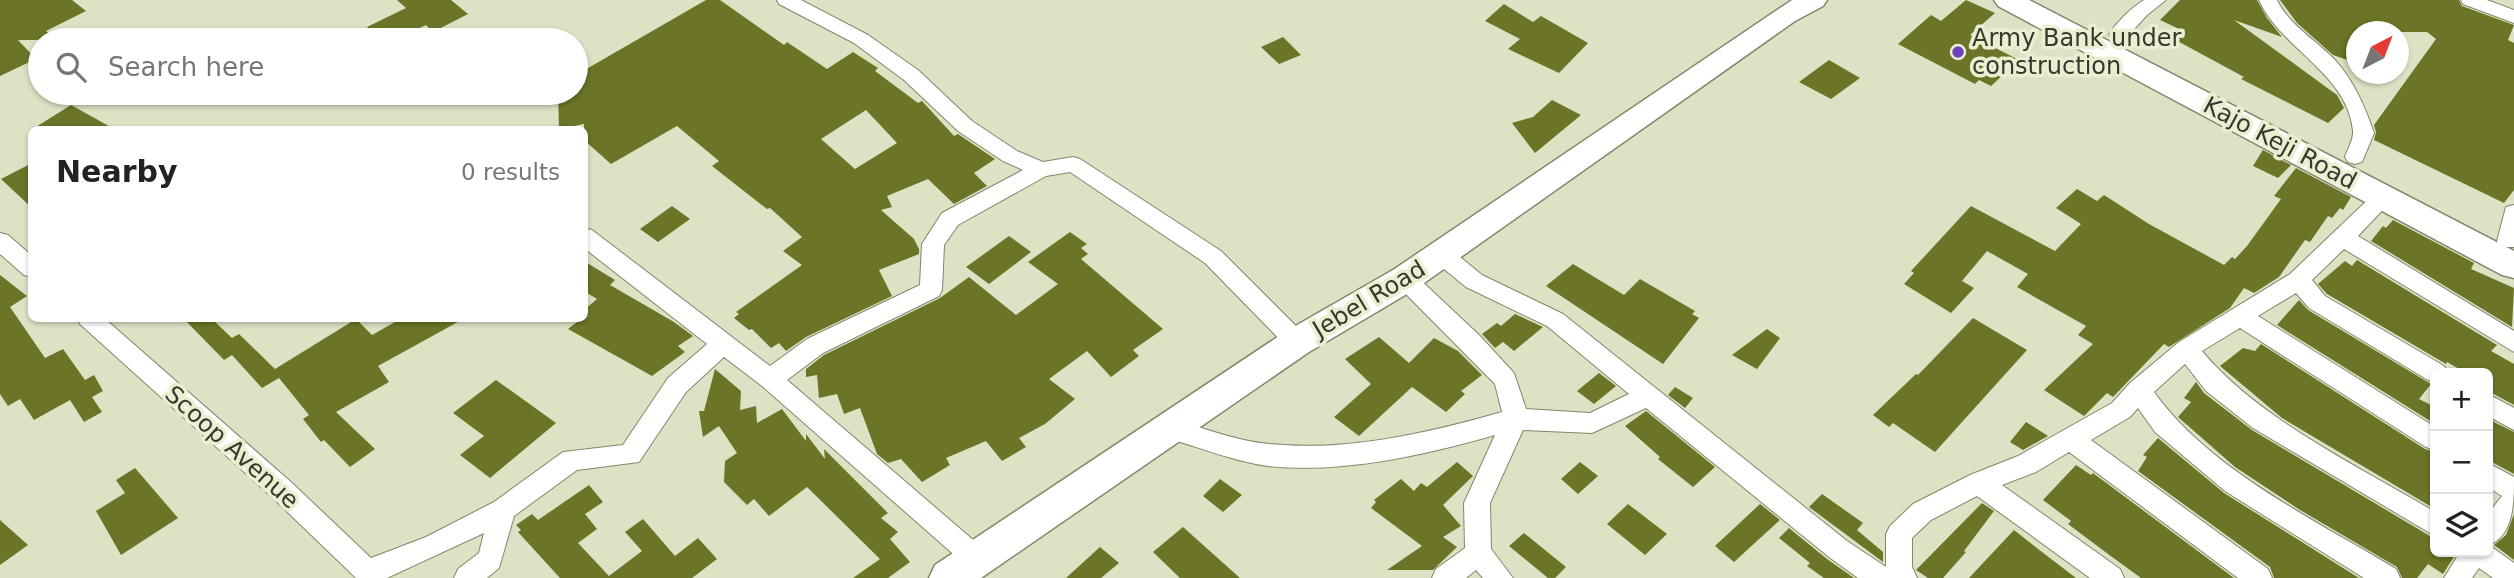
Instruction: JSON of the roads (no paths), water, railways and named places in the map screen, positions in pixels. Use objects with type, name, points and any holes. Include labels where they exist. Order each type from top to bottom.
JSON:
[{"type":"main road","name":"Kajo Keji Road","points":[[2008,0],[2384,197],[2513,241]]},
{"type":"main road","name":"Kajo Keji Road","points":[[2054,0],[2513,241]]},
{"type":"main road","name":"Jebel Road","points":[[949,578],[1297,342],[1405,279],[1800,5]]},
{"type":"street","points":[[786,0],[860,39],[911,75],[965,126],[1010,156],[1041,170]]},
{"type":"street","points":[[2119,34],[2140,11],[2157,0]]},
{"type":"street","points":[[2268,0],[2281,20],[2329,66],[2353,101],[2364,133],[2355,157]]},
{"type":"street","points":[[2470,0],[2514,17]]},
{"type":"street","points":[[770,379],[815,346],[931,290],[933,244],[950,219],[1041,170],[1073,164],[1213,257],[1297,342]]},
{"type":"street","points":[[1904,578],[1899,569],[1899,534],[1922,512],[1979,483],[2027,464],[2121,410],[2139,390],[2187,349],[2298,280],[2384,197]]},
{"type":"street","points":[[2343,237],[2514,343]]},
{"type":"street","points":[[588,239],[770,379],[976,559]]},
{"type":"street","points":[[0,241],[28,266]]},
{"type":"street","points":[[1441,254],[1474,281],[1555,320],[1838,549],[1880,578]]},
{"type":"street","points":[[1405,279],[1471,342],[1506,380],[1515,419],[1477,503],[1478,554],[1500,578]]},
{"type":"street","points":[[2298,280],[2318,302],[2430,369]]},
{"type":"street","points":[[2240,316],[2430,437]]},
{"type":"street","name":"Scoop Avenue","points":[[93,322],[283,491],[371,575]]},
{"type":"street","points":[[371,575],[503,510],[572,460],[630,456],[677,385],[724,343]]},
{"type":"street","points":[[2187,349],[2215,384],[2262,421],[2430,522]]},
{"type":"street","points":[[2139,390],[2164,425],[2235,483],[2387,578]]},
{"type":"street","points":[[1170,429],[1266,455],[1323,456],[1431,443],[1515,419],[1592,423],[1647,396]]},
{"type":"street","points":[[2493,407],[2514,420]]},
{"type":"street","points":[[2072,440],[2259,578]]},
{"type":"street","points":[[2493,477],[2514,491]]},
{"type":"street","points":[[1979,483],[2111,578]]},
{"type":"street","points":[[2493,527],[2514,499]]},
{"type":"street","points":[[467,578],[490,559],[503,510]]},
{"type":"street","points":[[1445,578],[1478,554]]},
{"type":"street","points":[[2457,578],[2473,557]]},
{"type":"street","points":[[2484,557],[2514,578]]},
{"type":"place","name":"Army Bank under construction","points":[[1958,52]]}]
